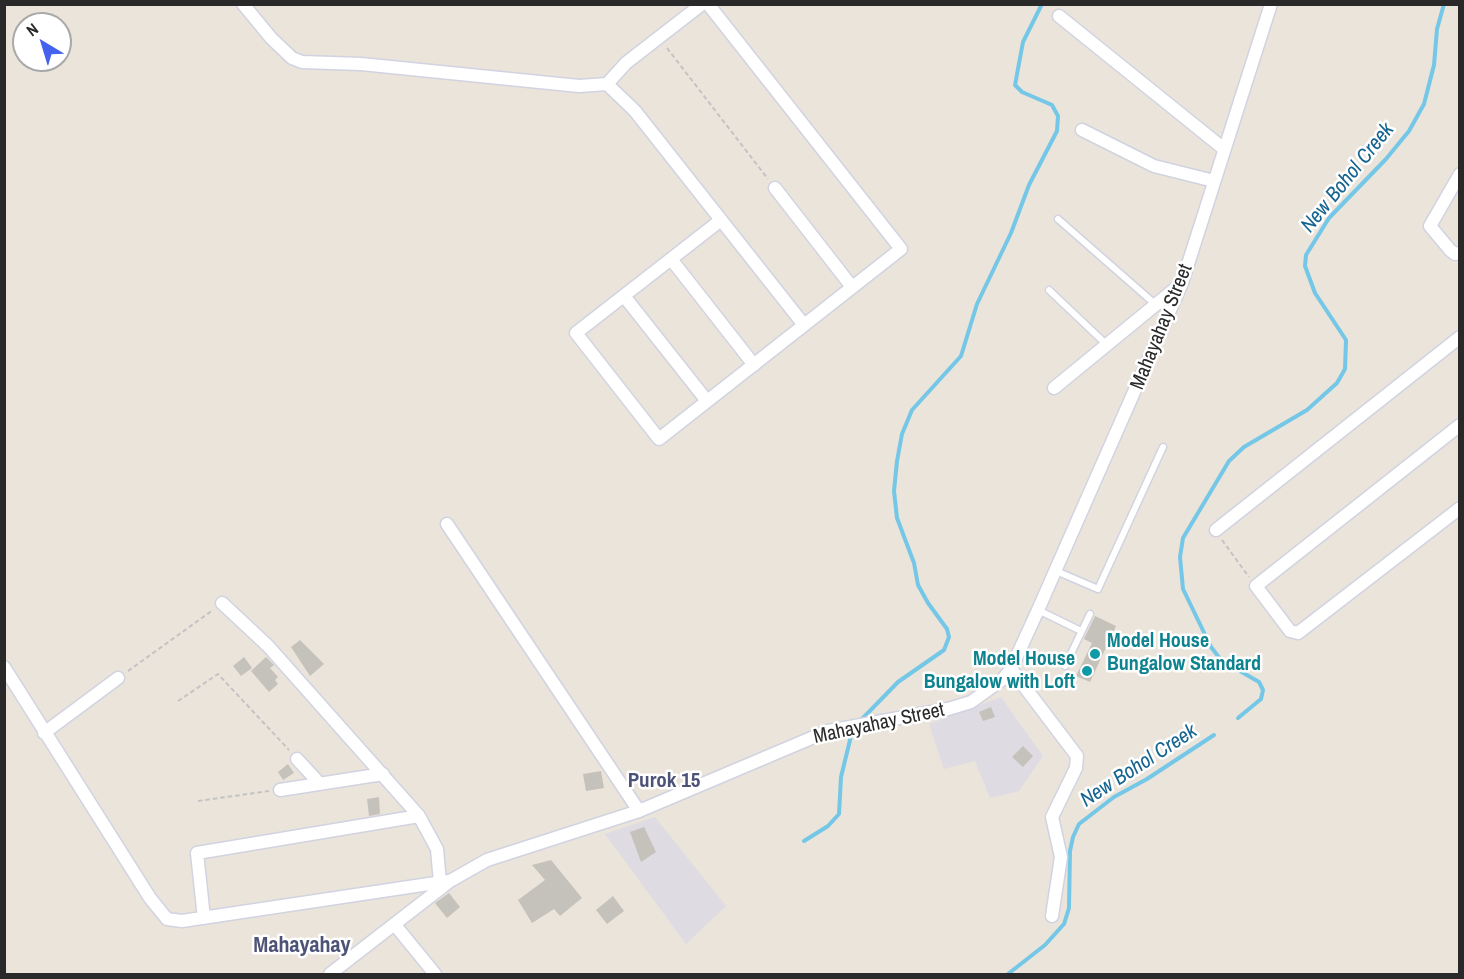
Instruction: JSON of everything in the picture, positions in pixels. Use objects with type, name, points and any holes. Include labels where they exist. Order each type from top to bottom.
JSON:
[{"type":"street","points":[[243,4],[271,38],[292,58],[302,62],[361,64],[579,86],[607,84],[626,63],[702,4]]},
{"type":"street","points":[[708,4],[900,249],[659,439],[576,333],[721,220]]},
{"type":"street","name":"Mahayahay Street","points":[[330,975],[445,882],[507,852],[639,811],[828,731],[948,709],[971,702],[993,689],[1011,669],[1182,283],[1271,4]]},
{"type":"street","points":[[1059,16],[1224,149]]},
{"type":"street","points":[[607,84],[626,100],[804,325]]},
{"type":"street","points":[[1082,130],[1154,166],[1214,181]]},
{"type":"street","points":[[1460,174],[1431,225],[1450,250],[1455,254],[1460,253]]},
{"type":"street","points":[[775,188],[852,287]]},
{"type":"street","points":[[670,259],[754,365]]},
{"type":"street","points":[[1054,388],[1182,283]]},
{"type":"street","points":[[624,296],[707,401]]},
{"type":"street","points":[[1216,530],[1460,337]]},
{"type":"street","points":[[1460,425],[1256,586],[1290,631],[1298,633],[1460,508]]},
{"type":"street","points":[[447,524],[639,811]]},
{"type":"street","points":[[4,667],[44,734],[162,915],[175,921],[204,918],[445,882],[434,840],[419,816],[261,639],[222,603]]},
{"type":"street","points":[[1011,669],[1077,756],[1076,768],[1052,817],[1061,857],[1052,916]]},
{"type":"street","points":[[44,734],[118,678]]},
{"type":"street","points":[[297,759],[320,784]]},
{"type":"street","points":[[280,790],[383,774]]},
{"type":"street","points":[[204,918],[197,853],[419,816]]},
{"type":"street","points":[[394,925],[435,975]]},
{"type":"lane","points":[[1058,219],[1156,305]]},
{"type":"lane","points":[[1049,290],[1107,345]]},
{"type":"lane","points":[[1056,571],[1098,589],[1163,447]]},
{"type":"lane","points":[[1038,610],[1081,631]]},
{"type":"lane","points":[[1065,666],[1089,614]]},
{"type":"path","points":[[659,38],[775,188]]},
{"type":"path","points":[[1216,530],[1256,586]]},
{"type":"path","points":[[118,678],[222,603]]},
{"type":"path","points":[[178,701],[218,674],[297,759]]},
{"type":"path","points":[[198,801],[280,790]]},
{"type":"shaded area","points":[[1001,697],[1043,756],[1019,791],[990,798],[975,761],[944,769],[929,724]]},
{"type":"shaded area","points":[[655,817],[726,906],[686,944],[605,834]]},
{"type":"building","points":[[1095,616],[1116,626],[1090,682],[1076,676],[1092,643],[1084,639]]},
{"type":"building","points":[[300,640],[324,664],[310,676],[291,647]]},
{"type":"building","points":[[244,657],[252,668],[241,676],[233,666]]},
{"type":"building","points":[[266,657],[274,665],[270,668],[278,677],[275,680],[278,684],[269,692],[251,671]]},
{"type":"building","points":[[991,707],[995,717],[983,721],[979,712]]},
{"type":"building","points":[[1023,746],[1033,756],[1023,767],[1012,757]]},
{"type":"building","points":[[288,764],[294,773],[283,780],[278,772]]},
{"type":"building","points":[[601,771],[604,788],[586,791],[583,774]]},
{"type":"building","points":[[379,797],[380,814],[369,816],[367,799]]},
{"type":"building","points":[[644,827],[656,852],[641,862],[630,832]]},
{"type":"building","points":[[551,860],[582,898],[560,916],[554,909],[532,923],[518,900],[545,880],[532,865]]},
{"type":"building","points":[[449,893],[460,907],[447,918],[435,903]]},
{"type":"building","points":[[613,896],[624,911],[607,924],[596,910]]},
{"type":"waterway","points":[[861,720],[898,682],[944,650],[949,637],[947,629],[918,585],[914,563],[897,518],[894,491],[897,461],[902,434],[912,410],[961,356],[977,304],[1011,233],[1029,185],[1057,131],[1058,116],[1052,105],[1022,92],[1015,85],[1023,42],[1042,4]]},
{"type":"waterway","name":"New Bohol Creek","points":[[1238,718],[1261,699],[1263,690],[1259,682],[1221,660],[1211,647],[1183,589],[1180,557],[1183,538],[1229,461],[1244,447],[1307,410],[1337,383],[1345,369],[1346,340],[1315,293],[1305,266],[1306,255],[1329,218],[1386,159],[1409,131],[1424,104],[1434,65],[1437,29],[1444,4]]},
{"type":"waterway","name":"New Bohol Creek","points":[[1008,974],[1045,945],[1064,924],[1069,908],[1070,851],[1079,824],[1114,797],[1147,779],[1214,735]]},
{"type":"waterway","points":[[804,841],[828,826],[839,814],[841,777],[851,736]]},
{"type":"place","name":"Model House Bungalow Standard","points":[[1095,654]]},
{"type":"place","name":"Model House Bungalow with Loft","points":[[1087,671]]},
{"type":"district","name":"Purok 15","points":[[664,781]]},
{"type":"district","name":"Mahayahay","points":[[302,946]]}]
